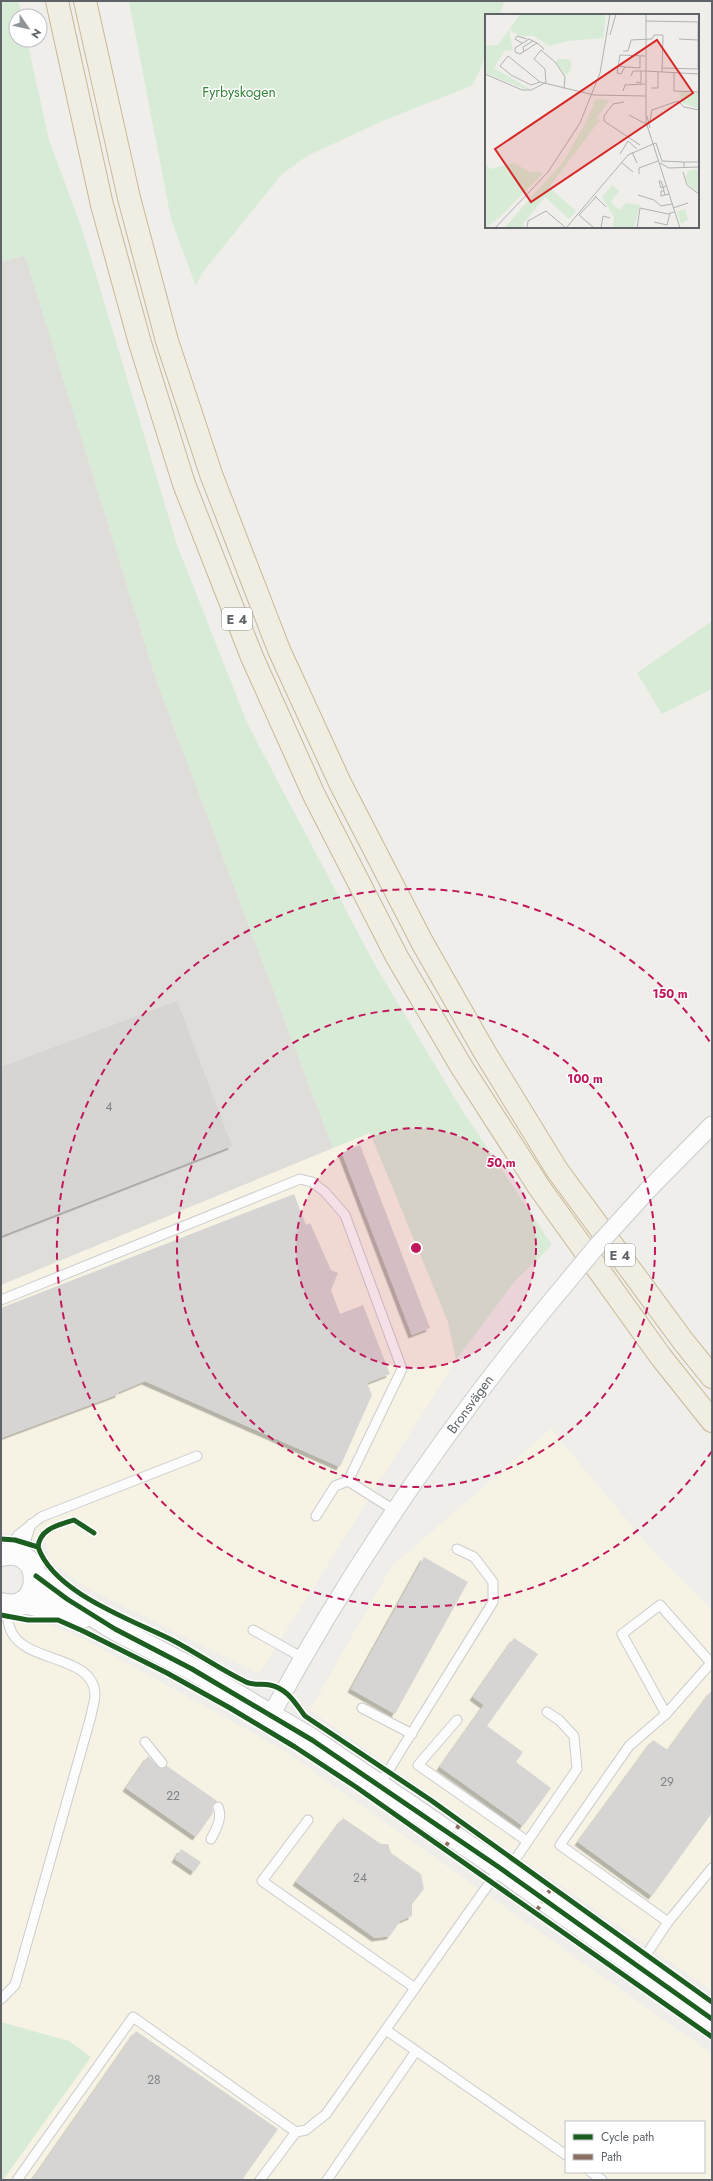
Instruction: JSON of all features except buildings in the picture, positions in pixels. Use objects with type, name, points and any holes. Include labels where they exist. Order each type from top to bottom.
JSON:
[{"type":"highway","name":"E 4","points":[[57,1],[102,205],[140,343],[184,484],[252,657],[314,795],[397,957],[461,1066],[539,1187],[661,1356],[712,1421]]},
{"type":"highway","name":"E 4","points":[[85,1],[129,198],[167,341],[211,474],[279,650],[340,783],[422,942],[484,1051],[557,1170],[683,1341],[712,1377]]},
{"type":"street","name":"Bronsvägen","points":[[271,1715],[303,1658],[394,1510],[469,1404],[597,1246],[647,1191],[712,1125]]},
{"type":"street","points":[[4,1555],[22,1557],[32,1569],[67,1599],[115,1629],[192,1669],[271,1715],[380,1784],[712,2019]]},
{"type":"street","points":[[10,1604],[33,1591],[32,1569]]},
{"type":"street","points":[[10,1604],[59,1610],[115,1629]]},
{"type":"lane","points":[[1,1300],[300,1179],[312,1182],[325,1192],[345,1215],[402,1369],[348,1481],[335,1486],[316,1516]]},
{"type":"lane","points":[[4,1555],[18,1535],[41,1517],[197,1456]]},
{"type":"lane","points":[[348,1481],[394,1510]]},
{"type":"lane","points":[[31,1524],[25,1543],[32,1569]]},
{"type":"lane","points":[[380,1784],[493,1602],[493,1582],[474,1557],[457,1549]]},
{"type":"lane","points":[[1,1999],[15,1986],[91,1716],[95,1694],[91,1682],[83,1671],[70,1664],[22,1645],[12,1633],[10,1604]]},
{"type":"lane","points":[[666,1714],[622,1634],[660,1605],[711,1664],[666,1714],[629,1746],[560,1845],[668,1922]]},
{"type":"lane","points":[[253,1630],[303,1658]]},
{"type":"lane","points":[[362,1708],[412,1734]]},
{"type":"lane","points":[[260,2180],[296,2132],[306,2130],[326,2114],[415,1988],[503,1870],[527,1842],[577,1769],[574,1736],[547,1712]]},
{"type":"lane","points":[[457,1720],[418,1765],[527,1842]]},
{"type":"lane","points":[[145,1742],[162,1763]]},
{"type":"lane","points":[[211,1838],[219,1822],[220,1812],[218,1807]]},
{"type":"lane","points":[[308,1820],[262,1881],[415,1988]]},
{"type":"lane","points":[[638,1967],[668,1922],[712,1868]]},
{"type":"lane","points":[[17,2180],[133,2017],[296,2132]]},
{"type":"lane","points":[[386,2030],[565,2154]]},
{"type":"lane","points":[[327,2180],[416,2051]]},
{"type":"lane","points":[[592,2173],[602,2180]]},
{"type":"shaded area","points":[[25,255],[157,682],[333,1148],[1,1285],[1,262]]},
{"type":"shaded area","points":[[370,1133],[448,1322],[456,1360],[259,1674],[85,1587],[50,1561],[45,1542],[7,1532],[1,1534],[1,1285]]},
{"type":"shaded area","points":[[551,1429],[658,1557],[712,1610],[712,1991],[310,1710],[392,1566]]},
{"type":"shaded area","points":[[1,1606],[82,1638],[283,1750],[712,2054],[712,2180],[1,2180]]},
{"type":"green space","points":[[1,1],[18,1],[20,8],[8,8],[8,48],[29,48],[49,140],[83,232],[177,545],[248,725],[375,965],[462,1110],[552,1245],[515,1281],[456,1360],[448,1322],[370,1133],[333,1148],[157,682],[25,255],[1,262]]},
{"type":"green space","name":"Fyrbyskogen","points":[[129,1],[504,1],[500,14],[485,14],[485,52],[481,69],[471,86],[387,119],[307,156],[282,174],[202,273],[196,286],[171,219]]},
{"type":"green space","points":[[712,621],[712,689],[662,714],[637,673]]},
{"type":"green space","points":[[1,2022],[69,2041],[91,2057],[3,2180],[1,2180]]},
{"type":"marked path","points":[[444,1849],[461,1822]]},
{"type":"marked path","points":[[535,1913],[552,1887]]},
{"type":"cycle path","points":[[38,1547],[42,1535],[46,1531],[74,1520],[94,1533]]},
{"type":"cycle path","points":[[1,1539],[15,1540],[38,1547],[47,1563],[60,1578],[76,1591],[95,1603],[172,1640],[246,1682],[252,1684],[270,1685],[282,1690],[290,1697],[305,1716],[432,1801],[712,2002]]},
{"type":"cycle path","points":[[36,1576],[67,1599],[115,1629],[192,1669],[312,1740],[500,1868],[712,2019]]},
{"type":"cycle path","points":[[1,1615],[28,1620],[58,1620],[167,1673],[230,1708],[295,1747],[356,1787],[712,2037]]}]
